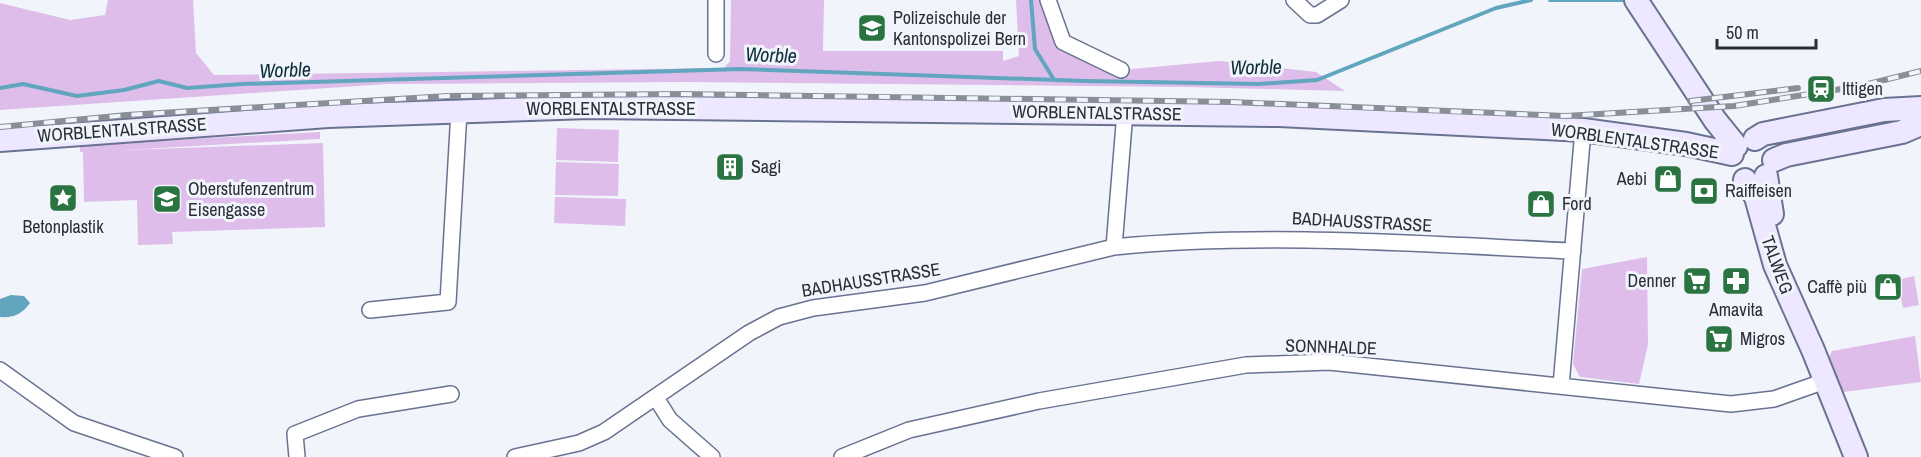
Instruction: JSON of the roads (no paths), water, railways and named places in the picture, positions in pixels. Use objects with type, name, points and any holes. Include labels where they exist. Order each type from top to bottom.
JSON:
[{"type":"main road","name":"TALWEG","points":[[1638,3],[1711,114],[1754,157],[1756,197],[1766,242],[1787,296],[1814,350],[1856,457]]},
{"type":"main road","name":"WORBLENTALSTRASSE","points":[[0,140],[328,116],[590,107],[1125,112],[1279,115],[1583,130],[1686,144],[1754,157],[1795,153],[1902,132],[1921,124]]},
{"type":"main road","name":"WORBLENTALSTRASSE","points":[[1754,157],[1763,134],[1884,110],[1921,108]]},
{"type":"main road","name":"WORBLENTALSTRASSE","points":[[1754,157],[1887,125],[1921,114]]},
{"type":"street","points":[[716,0],[716,54]]},
{"type":"street","points":[[1048,0],[1063,42],[1121,70]]},
{"type":"street","points":[[1294,0],[1310,15],[1317,15],[1341,0]]},
{"type":"street","points":[[370,310],[448,302],[459,111]]},
{"type":"street","points":[[1114,247],[1125,112]]},
{"type":"street","points":[[1561,386],[1583,130]]},
{"type":"street","name":"BADHAUSSTRASSE","points":[[515,457],[590,439],[656,398],[749,333],[779,317],[813,308],[925,293],[1114,247],[1188,239],[1281,237],[1573,251]]},
{"type":"street","name":"SONNHALDE","points":[[842,457],[909,430],[930,425],[1039,401],[1246,365],[1329,362],[1731,404],[1774,399],[1825,381]]},
{"type":"street","points":[[0,370],[74,423],[175,457]]},
{"type":"street","points":[[297,457],[296,435],[352,411],[451,394]]},
{"type":"street","points":[[656,398],[670,420],[712,457]]},
{"type":"water","points":[[11,295],[24,296],[30,303],[17,314],[0,317],[0,299]]},
{"type":"waterway","points":[[1031,0],[1035,49],[1053,78]]},
{"type":"waterway","name":"Worble","points":[[0,88],[23,84],[77,96],[124,90],[159,81],[187,88],[242,84],[741,69],[1085,81],[1259,84],[1317,80],[1496,8],[1531,0]]},
{"type":"waterway","name":"Worble","points":[[1550,0],[1628,0]]},
{"type":"railway","points":[[0,127],[127,115],[448,96],[683,94],[1232,102],[1565,116],[1734,106],[1860,86],[1921,71]]},
{"type":"railway","points":[[1690,101],[1798,88]]},
{"type":"place","name":"Polizeischule der Kantonspolizei Bern","points":[[872,28]]},
{"type":"place","name":"Ittigen","points":[[1821,89]]},
{"type":"place","name":"Sagi","points":[[730,167]]},
{"type":"place","name":"Aebi","points":[[1668,179]]},
{"type":"place","name":"Raiffeisen","points":[[1704,191]]},
{"type":"place","name":"Betonplastik","points":[[63,198]]},
{"type":"place","name":"Oberstufenzentrum Eisengasse","points":[[167,199]]},
{"type":"place","name":"Ford","points":[[1541,204]]},
{"type":"place","name":"Denner","points":[[1697,281]]},
{"type":"place","name":"Amavita","points":[[1736,281]]},
{"type":"place","name":"Caffè più","points":[[1888,287]]},
{"type":"place","name":"Migros","points":[[1719,339]]}]
